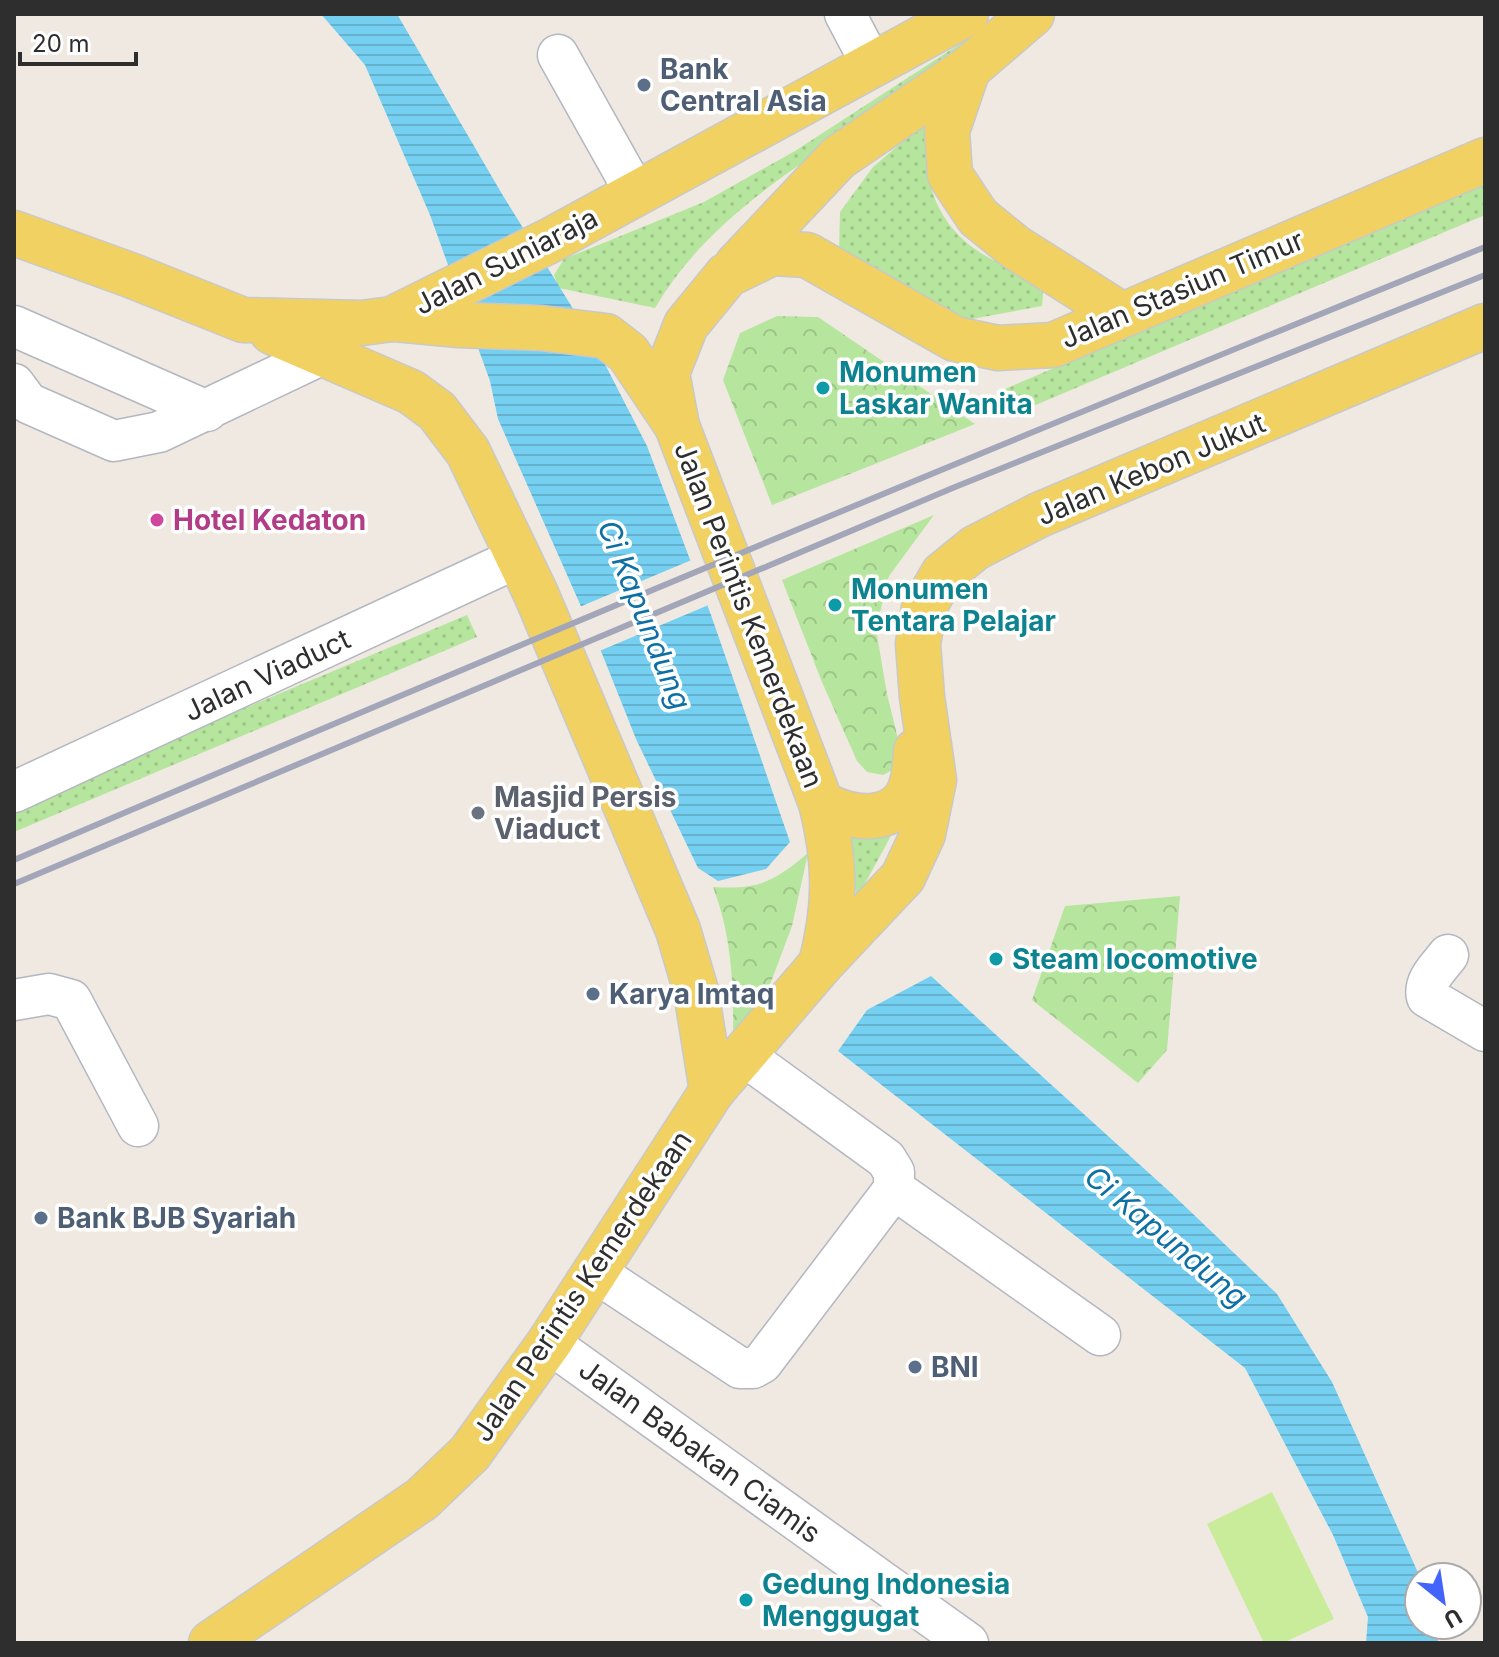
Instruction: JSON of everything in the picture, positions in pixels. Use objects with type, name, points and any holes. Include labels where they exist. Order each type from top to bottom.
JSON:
[{"type":"main road","name":"Jalan Suniaraja","points":[[452,310],[553,239],[966,14]]},
{"type":"main road","points":[[727,275],[838,158],[968,69],[1032,14]]},
{"type":"main road","points":[[968,69],[947,131],[950,175],[978,217],[1015,247],[1122,315]]},
{"type":"main road","name":"Jalan Stasiun Timur","points":[[677,426],[667,373],[686,325],[727,275],[772,253],[807,255],[955,339],[998,348],[1053,345],[1485,160]]},
{"type":"main road","name":"Jalan Suniaraja","points":[[14,233],[243,320],[362,323],[392,319]]},
{"type":"main road","name":"Jalan Perintis Kemerdekaan","points":[[211,1643],[422,1499],[470,1453],[549,1343],[712,1091],[821,964],[831,924],[834,884],[831,843],[821,803],[677,426],[628,353],[606,336],[541,328],[452,310],[392,319]]},
{"type":"main road","points":[[243,320],[411,392],[437,411],[468,452],[519,557],[678,930],[696,991],[712,1091]]},
{"type":"main road","name":"Jalan Kebon Jukut","points":[[821,964],[903,877],[923,834],[934,780],[918,644],[924,607],[943,574],[975,548],[1039,515],[1485,326]]},
{"type":"main road","name":"Jalan Kebon Jukut","points":[[821,803],[844,815],[869,817],[883,814],[905,797],[912,784],[922,697]]},
{"type":"street","points":[[845,14],[872,65]]},
{"type":"street","points":[[558,55],[636,194]]},
{"type":"street","points":[[14,326],[207,411]]},
{"type":"street","points":[[14,384],[28,403],[114,441],[159,432],[325,353]]},
{"type":"street","name":"Jalan Viaduct","points":[[14,792],[519,557]]},
{"type":"street","points":[[1448,955],[1428,982],[1425,989],[1427,997],[1485,1031]]},
{"type":"street","points":[[14,1000],[49,994],[71,1000],[138,1126]]},
{"type":"street","points":[[595,1272],[740,1368],[753,1368],[762,1363],[894,1189],[894,1172],[886,1159],[743,1055]]},
{"type":"street","points":[[894,1189],[1100,1335]]},
{"type":"street","name":"Jalan Babakan Ciamis","points":[[549,1343],[968,1643]]},
{"type":"green space","points":[[992,23],[993,36],[799,165],[745,206],[695,253],[655,308],[559,288],[554,275],[564,259],[704,202],[795,151]]},
{"type":"green space","points":[[923,124],[934,152],[930,184],[947,221],[959,235],[989,258],[1044,280],[1042,306],[956,322],[839,253],[840,212],[873,167]]},
{"type":"green space","points":[[1485,183],[1485,215],[1014,414],[1005,389]]},
{"type":"green space","points":[[777,316],[818,317],[975,424],[772,505],[723,380],[740,333]]},
{"type":"green space","points":[[934,515],[889,576],[876,629],[900,747],[894,769],[883,775],[867,772],[857,761],[822,682],[782,580]]},
{"type":"green space","points":[[467,615],[477,637],[14,832],[14,805]]},
{"type":"green space","points":[[844,829],[892,834],[857,898]]},
{"type":"green space","points":[[808,853],[792,926],[771,982],[733,1040],[730,962],[724,924],[713,887],[742,887],[765,882]]},
{"type":"green space","points":[[1180,896],[1167,1050],[1138,1083],[1032,1000],[1065,906]]},
{"type":"green space","points":[[1272,1492],[1334,1619],[1283,1643],[1264,1643],[1207,1524]]},
{"type":"water","name":"Ci Kapundung","points":[[321,14],[397,14],[502,194],[593,341],[647,446],[711,615],[790,842],[766,869],[718,881],[698,868],[636,739],[603,656],[498,419],[490,381],[430,215],[365,65]]},
{"type":"water","name":"Ci Kapundung","points":[[931,976],[1171,1193],[1277,1294],[1332,1382],[1413,1561],[1403,1561],[1403,1641],[1438,1643],[1366,1643],[1368,1617],[1333,1535],[1245,1368],[838,1051],[867,1010]]},
{"type":"pier","points":[[694,559],[711,604],[597,652],[577,608]]},
{"type":"railway","points":[[14,860],[748,550],[1485,247]]},
{"type":"railway","points":[[14,884],[955,487],[1485,275]]},
{"type":"place","name":"Bank Central Asia","points":[[644,85]]},
{"type":"place","name":"Monumen Laskar Wanita","points":[[823,388]]},
{"type":"place","name":"Hotel Kedaton","points":[[157,520]]},
{"type":"place","name":"Monumen Tentara Pelajar","points":[[835,605]]},
{"type":"place","name":"Masjid Persis Viaduct","points":[[478,813]]},
{"type":"place","name":"Steam locomotive","points":[[996,959]]},
{"type":"place","name":"Karya Imtaq","points":[[593,994]]},
{"type":"place","name":"Bank BJB Syariah","points":[[41,1218]]},
{"type":"place","name":"BNI","points":[[915,1367]]},
{"type":"place","name":"Gedung Indonesia Menggugat","points":[[746,1600]]}]
